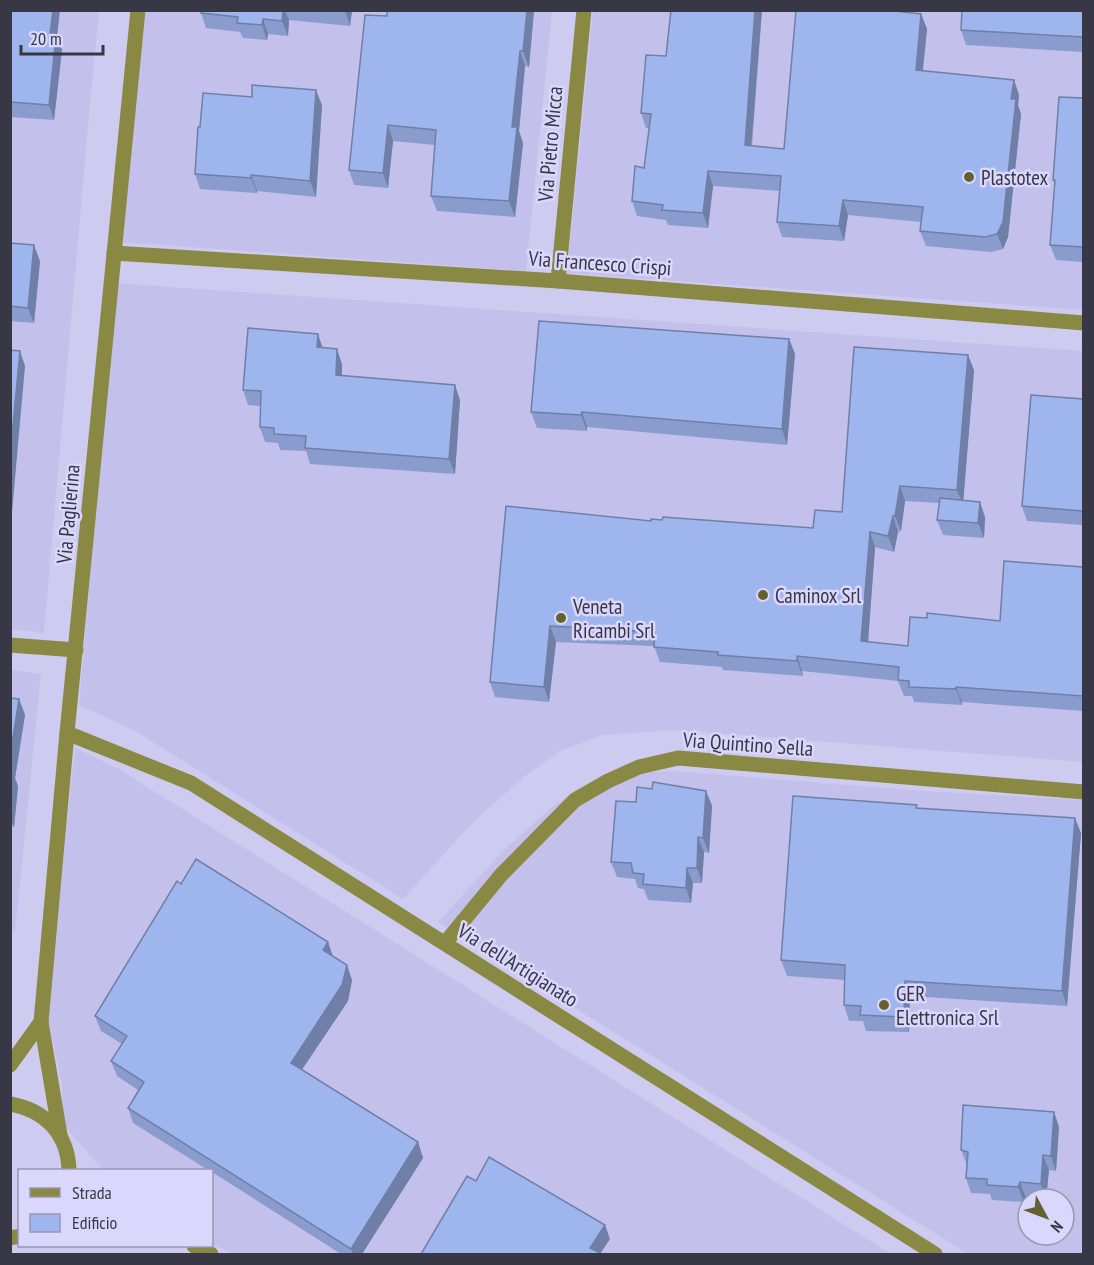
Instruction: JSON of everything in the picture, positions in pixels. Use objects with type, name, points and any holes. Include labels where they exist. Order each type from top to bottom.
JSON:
[{"type":"street","name":"Via Paglierina","points":[[60,1135],[41,1022],[138,10]]},
{"type":"street","name":"Via Pietro Micca","points":[[558,281],[584,10]]},
{"type":"street","name":"Via Francesco Crispi","points":[[114,253],[558,281],[1083,323]]},
{"type":"street","points":[[10,645],[76,650]]},
{"type":"street","name":"Via dell'Artigianato","points":[[67,733],[191,783],[935,1254]]},
{"type":"street","name":"Via Quintino Sella","points":[[445,943],[501,875],[574,800],[639,767],[678,758],[1083,792]]},
{"type":"street","points":[[10,1065],[41,1022]]},
{"type":"street","points":[[10,1104],[23,1107],[44,1117],[60,1135],[69,1164]]},
{"type":"shaded area","points":[[11,11],[99,11],[44,633],[11,629]]},
{"type":"shaded area","points":[[140,11],[552,11],[526,271],[119,242]]},
{"type":"shaded area","points":[[593,11],[1083,11],[1083,310],[567,273]]},
{"type":"shaded area","points":[[115,283],[1083,351],[1083,762],[675,730],[603,735],[560,751],[525,776],[476,819],[403,899],[137,732],[79,705]]},
{"type":"shaded area","points":[[10,670],[41,674],[15,931],[10,930]]},
{"type":"shaded area","points":[[75,748],[117,768],[891,1254],[234,1254],[213,1244],[213,1169],[102,1169],[67,1129],[63,1118],[62,1086],[47,1013]]},
{"type":"shaded area","points":[[674,771],[922,791],[1083,800],[1083,1254],[968,1254],[438,922],[505,849],[551,808],[579,788],[614,774]]},
{"type":"building","points":[[10,10],[53,10],[50,34],[56,35],[49,105],[10,102]]},
{"type":"building","points":[[201,10],[283,10],[282,21],[263,19],[262,25],[237,23],[238,17],[201,13]]},
{"type":"building","points":[[387,10],[527,10],[512,127],[517,127],[509,201],[431,196],[436,130],[388,125],[383,173],[349,170],[365,15],[387,16]]},
{"type":"building","points":[[671,10],[755,10],[745,145],[784,149],[796,10],[885,10],[921,14],[916,70],[1014,80],[1011,99],[1016,99],[1003,222],[997,234],[985,237],[920,231],[923,207],[843,200],[839,226],[777,222],[781,176],[708,171],[703,213],[662,210],[663,205],[632,201],[635,166],[644,168],[651,114],[641,113],[646,55],[666,56]]},
{"type":"building","points":[[962,10],[1083,10],[1083,37],[961,30]]},
{"type":"building","points":[[252,85],[316,90],[310,181],[251,175],[251,178],[195,174],[203,93],[252,97]]},
{"type":"building","points":[[1059,97],[1083,98],[1083,247],[1050,245]]},
{"type":"building","points":[[10,243],[34,245],[28,308],[10,306]]},
{"type":"building","points":[[539,321],[789,339],[782,429],[582,412],[581,415],[531,412]]},
{"type":"building","points":[[248,328],[318,334],[317,347],[337,349],[336,375],[455,385],[449,459],[305,448],[306,436],[274,434],[274,428],[260,427],[261,391],[243,390]]},
{"type":"building","points":[[854,347],[968,355],[957,490],[900,486],[895,516],[893,516],[888,536],[870,532],[861,641],[908,646],[910,617],[927,618],[927,613],[1000,621],[1004,561],[1083,567],[1083,696],[956,687],[956,689],[909,687],[909,681],[898,680],[899,667],[797,656],[797,661],[718,655],[718,652],[654,647],[655,632],[550,626],[544,687],[490,682],[506,506],[651,521],[651,519],[662,520],[663,517],[813,528],[815,510],[842,512]]},
{"type":"building","points":[[10,350],[20,351],[10,456]]},
{"type":"building","points":[[1031,395],[1083,399],[1083,511],[1022,506]]},
{"type":"building","points":[[940,498],[980,502],[978,523],[937,520]]},
{"type":"building","points":[[10,698],[19,699],[10,756]]},
{"type":"building","points":[[10,770],[13,771],[10,792]]},
{"type":"building","points":[[653,782],[706,791],[703,838],[698,837],[697,868],[687,868],[686,888],[643,884],[644,874],[633,873],[631,863],[611,862],[616,801],[636,802],[637,787],[652,789]]},
{"type":"building","points":[[793,796],[917,805],[916,808],[1075,818],[1062,991],[905,981],[904,1017],[860,1015],[861,1006],[844,1005],[845,965],[781,960]]},
{"type":"building","points":[[196,859],[328,942],[323,950],[347,965],[342,985],[291,1063],[418,1142],[351,1249],[128,1108],[144,1082],[111,1061],[127,1036],[95,1016],[177,881],[181,884]]},
{"type":"building","points":[[963,1105],[1054,1112],[1051,1156],[1043,1155],[1041,1184],[1020,1182],[1018,1187],[987,1185],[987,1179],[966,1178],[968,1152],[961,1150]]},
{"type":"building","points":[[489,1157],[605,1225],[590,1248],[602,1254],[421,1254],[467,1176],[476,1181]]},
{"type":"place","name":"Plastotex","points":[[969,177]]},
{"type":"place","name":"Caminox Srl","points":[[763,595]]},
{"type":"place","name":"Veneta Ricambi Srl","points":[[561,618]]},
{"type":"place","name":"GER Elettronica Srl","points":[[884,1005]]}]
